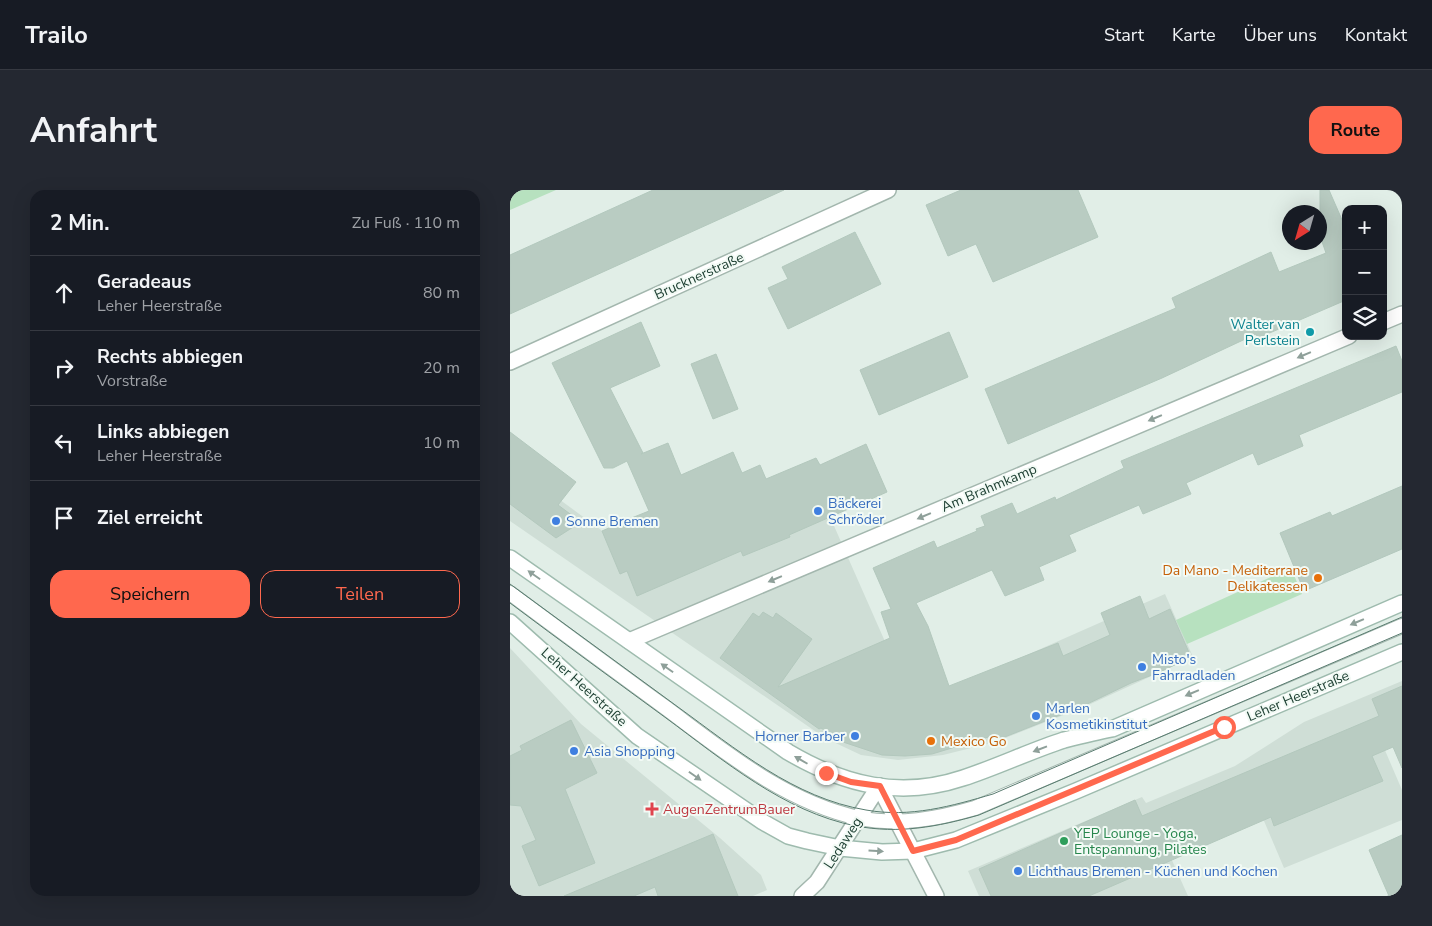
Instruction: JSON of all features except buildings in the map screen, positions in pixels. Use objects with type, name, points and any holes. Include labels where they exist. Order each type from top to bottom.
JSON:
[{"type":"main road","name":"Brucknerstraße","points":[[510,362],[888,190]]},
{"type":"main road","points":[[1387,320],[1402,314]]},
{"type":"main road","name":"Am Brahmkamp","points":[[629,641],[1342,339]]},
{"type":"main road","points":[[510,558],[788,752],[817,769],[851,782],[908,788],[962,779],[1063,740],[1112,728],[1402,603]]},
{"type":"main road","name":"Leher Heerstraße","points":[[510,622],[637,736],[763,822],[788,836],[840,848],[882,852],[913,851],[956,840],[1402,652]]},
{"type":"main road","points":[[880,786],[936,896]]},
{"type":"main road","name":"Ledaweg","points":[[802,896],[817,882],[880,786]]},
{"type":"lane","points":[[510,594],[757,773],[803,800],[859,818],[897,821],[946,816],[975,808],[1402,626]]},
{"type":"shaded area","points":[[510,463],[635,555],[812,476],[913,705],[1165,594],[1193,657],[1084,707],[995,742],[943,755],[898,760],[861,755],[825,738],[510,521]]},
{"type":"shaded area","points":[[510,648],[581,724],[720,838],[761,875],[767,890],[753,896],[510,896]]},
{"type":"shaded area","points":[[1402,681],[1402,723],[1378,734],[1402,790],[1402,820],[1284,868],[1250,788],[1157,827],[1188,896],[979,896],[968,871],[1142,797],[1146,803],[1235,766],[1304,722]]},
{"type":"green space","points":[[510,190],[556,190],[510,210]]},
{"type":"green space","points":[[1291,568],[1302,594],[1187,644],[1176,620]]},
{"type":"tram line","points":[[510,584],[767,770],[814,795],[840,804],[866,810],[899,813],[931,810],[993,794],[1402,617]]},
{"type":"tram line","points":[[510,603],[755,783],[779,797],[830,819],[856,826],[887,829],[933,826],[979,815],[1402,633]]},
{"type":"place","name":"Walter van Perlstein","points":[[1310,332]]},
{"type":"place","name":"Bäckerei Schröder","points":[[818,511]]},
{"type":"place","name":"Sonne Bremen","points":[[556,521]]},
{"type":"place","name":"Da Mano - Mediterrane Delikatessen","points":[[1318,578]]},
{"type":"place","name":"Misto's Fahrradladen","points":[[1142,667]]},
{"type":"place","name":"Marlen Kosmetikinstitut","points":[[1036,716]]},
{"type":"place","name":"Horner Barber","points":[[855,736]]},
{"type":"place","name":"Mexico Go","points":[[931,741]]},
{"type":"place","name":"Asia Shopping","points":[[574,751]]},
{"type":"place","name":"AugenZentrumBauer","points":[[652,809]]},
{"type":"place","name":"YEP Lounge - Yoga, Entspannung, Pilates","points":[[1064,841]]},
{"type":"place","name":"Lichthaus Bremen - Küchen und Kochen","points":[[1018,871]]},
{"type":"route","points":[[826,773],[851,782],[880,786],[913,851],[956,840],[1224,727]]}]
